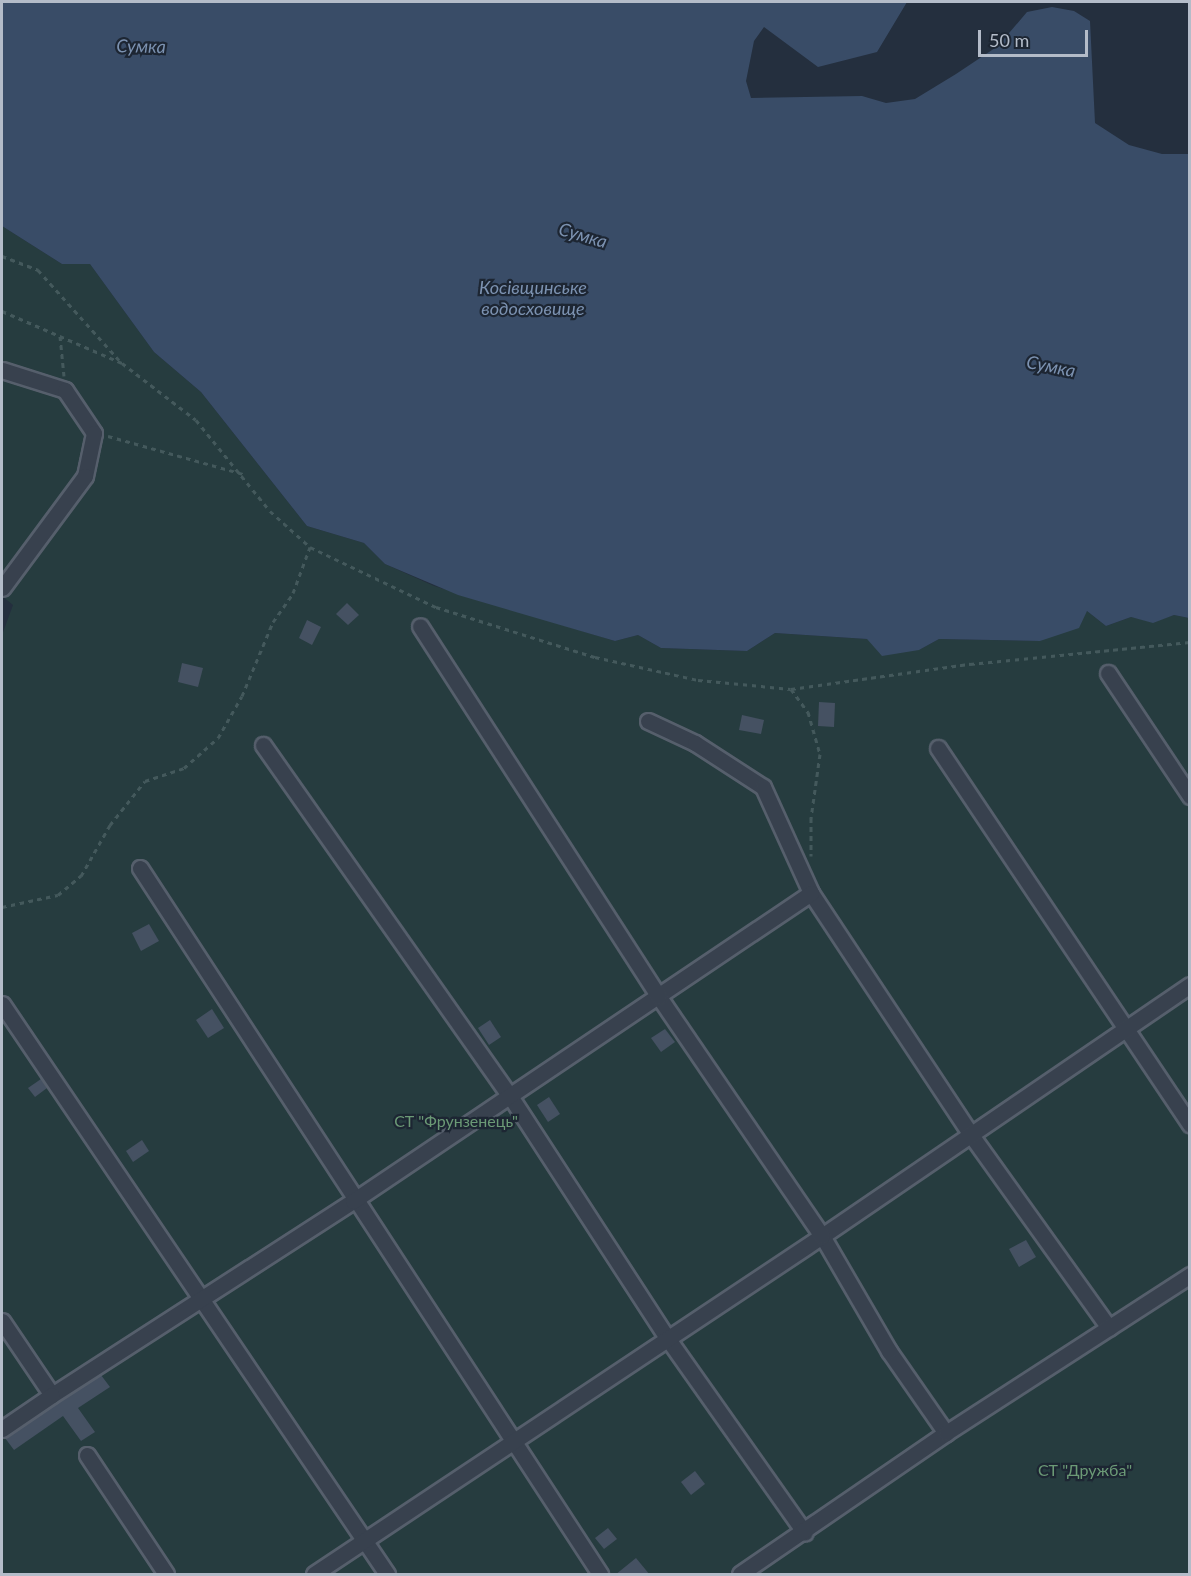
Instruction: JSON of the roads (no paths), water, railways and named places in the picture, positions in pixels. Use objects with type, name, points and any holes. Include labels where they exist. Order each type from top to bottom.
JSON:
[{"type":"street","points":[[2,370],[65,390],[94,433],[86,476],[2,588]]},
{"type":"street","points":[[420,626],[659,997],[822,1236],[890,1351],[946,1433]]},
{"type":"street","points":[[1108,673],[1190,796]]},
{"type":"street","points":[[648,721],[695,743],[763,787],[811,893],[970,1134],[1109,1328]]},
{"type":"street","points":[[263,745],[510,1096],[668,1339],[804,1533]]},
{"type":"street","points":[[938,748],[1124,1029],[1190,1124]]},
{"type":"street","points":[[140,868],[353,1201],[514,1440],[600,1575]]},
{"type":"street","points":[[2,1429],[353,1201],[811,893]]},
{"type":"street","points":[[314,1575],[822,1236],[1190,985]]},
{"type":"street","points":[[2,1004],[204,1299],[387,1575]]},
{"type":"street","points":[[740,1575],[946,1433],[1190,1275]]},
{"type":"street","points":[[2,1321],[52,1395]]},
{"type":"street","points":[[87,1455],[166,1575]]},
{"type":"water","name":"Косівщинське водосховище","points":[[2,2],[907,2],[877,52],[818,67],[764,27],[754,41],[746,81],[751,98],[862,96],[886,103],[915,99],[956,74],[998,46],[1027,12],[1052,7],[1074,11],[1090,21],[1095,123],[1129,145],[1162,154],[1189,154],[1189,618],[1174,615],[1153,623],[1131,617],[1106,626],[1087,611],[1079,628],[1040,641],[939,639],[919,650],[882,656],[867,639],[775,633],[747,651],[661,648],[638,635],[615,641],[458,595],[385,564],[364,543],[307,526],[201,392],[154,352],[90,264],[62,264],[2,226]]},
{"type":"water label","name":"Сумка","points":[[141,46]]},
{"type":"water label","name":"Сумка","points":[[583,235]]},
{"type":"water label","name":"Сумка","points":[[1051,366]]},
{"type":"park label","name":"СТ \"Фрунзенець\"","points":[[456,1121]]},
{"type":"park label","name":"СТ \"Дружба\"","points":[[1085,1470]]}]
